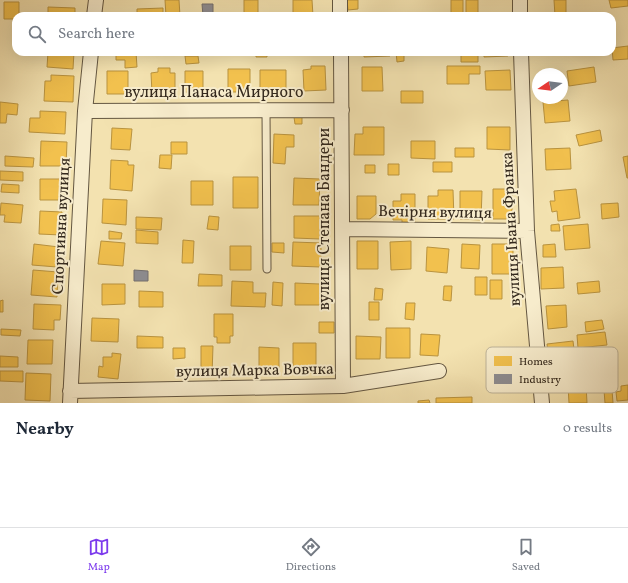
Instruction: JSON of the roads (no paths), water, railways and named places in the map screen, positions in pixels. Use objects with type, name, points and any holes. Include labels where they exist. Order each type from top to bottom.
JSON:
[{"type":"street","points":[[94,12],[96,0]]},
{"type":"street","points":[[340,0],[340,12]]},
{"type":"street","points":[[520,0],[520,12]]},
{"type":"street","name":"Спортивна вулиця","points":[[70,397],[85,111],[91,56]]},
{"type":"street","name":"вулиця Степана Бандери","points":[[341,56],[343,386]]},
{"type":"street","name":"вулиця Івана Франка","points":[[521,56],[527,231],[537,347]]},
{"type":"street","name":"вулиця Панаса Мирного","points":[[85,111],[342,110]]},
{"type":"street","name":"Вечірня вулиця","points":[[342,229],[527,231]]},
{"type":"street","name":"вулиця Марка Вовчка","points":[[70,397],[343,386],[439,371]]},
{"type":"street","name":"вулиця Івана Франка","points":[[541,393],[542,403]]},
{"type":"lane","points":[[266,110],[267,269]]}]
